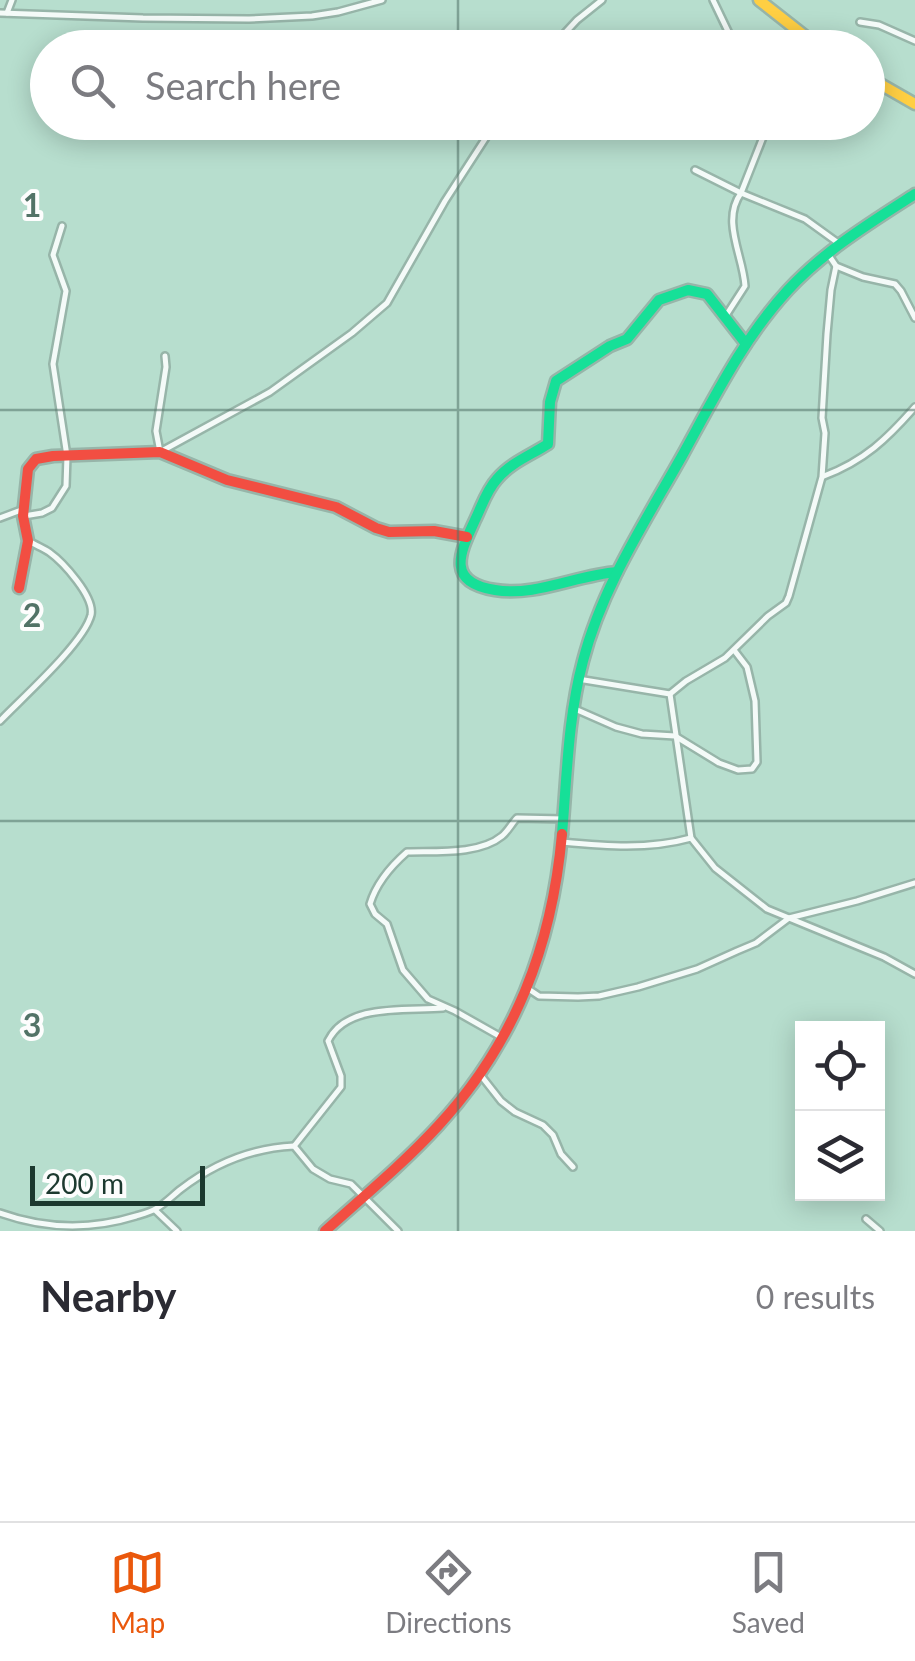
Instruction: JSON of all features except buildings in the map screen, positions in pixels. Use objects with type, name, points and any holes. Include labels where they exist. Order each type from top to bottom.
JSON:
[{"type":"street","points":[[12,0],[4,13],[143,18],[325,14],[382,0]]},
{"type":"street","points":[[568,30],[602,0]]},
{"type":"street","points":[[713,0],[727,30]]},
{"type":"street","points":[[759,0],[797,30]]},
{"type":"street","points":[[860,22],[878,24],[915,41]]},
{"type":"street","points":[[885,87],[915,104]]},
{"type":"street","points":[[160,452],[270,392],[386,303],[484,140]]},
{"type":"street","points":[[726,317],[745,286],[732,215],[762,140]]},
{"type":"street","points":[[695,170],[805,219],[841,244]]},
{"type":"street","points":[[333,1228],[441,1122],[479,1073],[527,988],[553,910],[578,679],[602,602],[727,374],[789,288],[841,244],[915,194]]},
{"type":"street","points":[[0,518],[52,508],[66,486],[67,456],[53,364],[66,291],[52,255],[62,226]]},
{"type":"street","points":[[828,254],[836,266],[895,284],[915,318]]},
{"type":"street","points":[[578,679],[670,694],[734,650],[786,603],[822,477],[827,334],[836,266]]},
{"type":"street","points":[[616,572],[598,571],[529,591],[480,586],[470,580],[459,563],[461,547],[494,482],[511,466],[548,444],[550,402],[556,382],[598,353],[627,339],[659,300],[670,294],[707,294],[746,344]]},
{"type":"street","points":[[160,452],[156,431],[165,356]]},
{"type":"street","points":[[822,477],[850,466],[872,450],[915,406]]},
{"type":"street","points":[[18,588],[28,541],[24,512],[29,465],[39,458],[160,452],[227,480],[336,507],[389,532],[434,531],[467,537]]},
{"type":"street","points":[[0,721],[85,629],[91,614],[92,607],[74,576],[48,552],[28,541]]},
{"type":"street","points":[[574,708],[616,727],[675,736],[719,763],[752,770],[756,765],[755,701],[748,668],[734,650]]},
{"type":"street","points":[[670,694],[691,838],[715,868],[767,909],[884,957],[915,974]]},
{"type":"street","points":[[500,1036],[428,999],[403,970],[388,924],[370,904],[374,890],[407,852],[482,846],[505,834],[517,818],[564,820]]},
{"type":"street","points":[[562,842],[655,846],[691,838]]},
{"type":"street","points":[[527,988],[539,996],[578,997],[638,987],[737,952],[789,918],[915,883]]},
{"type":"street","points":[[0,1214],[37,1224],[94,1227],[155,1210],[184,1187],[236,1156],[294,1146],[342,1088],[328,1041],[334,1029],[354,1016],[446,1008]]},
{"type":"street","points":[[479,1073],[501,1101],[543,1125],[573,1167]]},
{"type":"street","points":[[294,1146],[313,1169],[330,1179],[351,1184],[398,1231]]},
{"type":"street","points":[[155,1210],[177,1231]]},
{"type":"street","points":[[866,1219],[880,1231]]},
{"type":"traffic: fast","points":[[562,834],[571,725],[583,661],[601,607],[639,530],[730,370],[772,309],[832,250],[915,194]]},
{"type":"traffic: fast","points":[[617,572],[510,591],[479,586],[468,580],[461,564],[465,543],[493,484],[508,468],[548,444],[550,402],[556,381],[627,339],[659,300],[688,290],[707,294],[746,344]]},
{"type":"traffic: slow","points":[[759,0],[797,30]]},
{"type":"traffic: slow","points":[[885,87],[915,104]]},
{"type":"traffic: jam","points":[[19,588],[28,541],[23,516],[28,469],[36,459],[53,456],[160,452],[227,480],[336,507],[389,532],[434,531],[467,537]]},
{"type":"traffic: jam","points":[[325,1231],[425,1140],[488,1061],[508,1027],[539,954],[562,834]]}]
